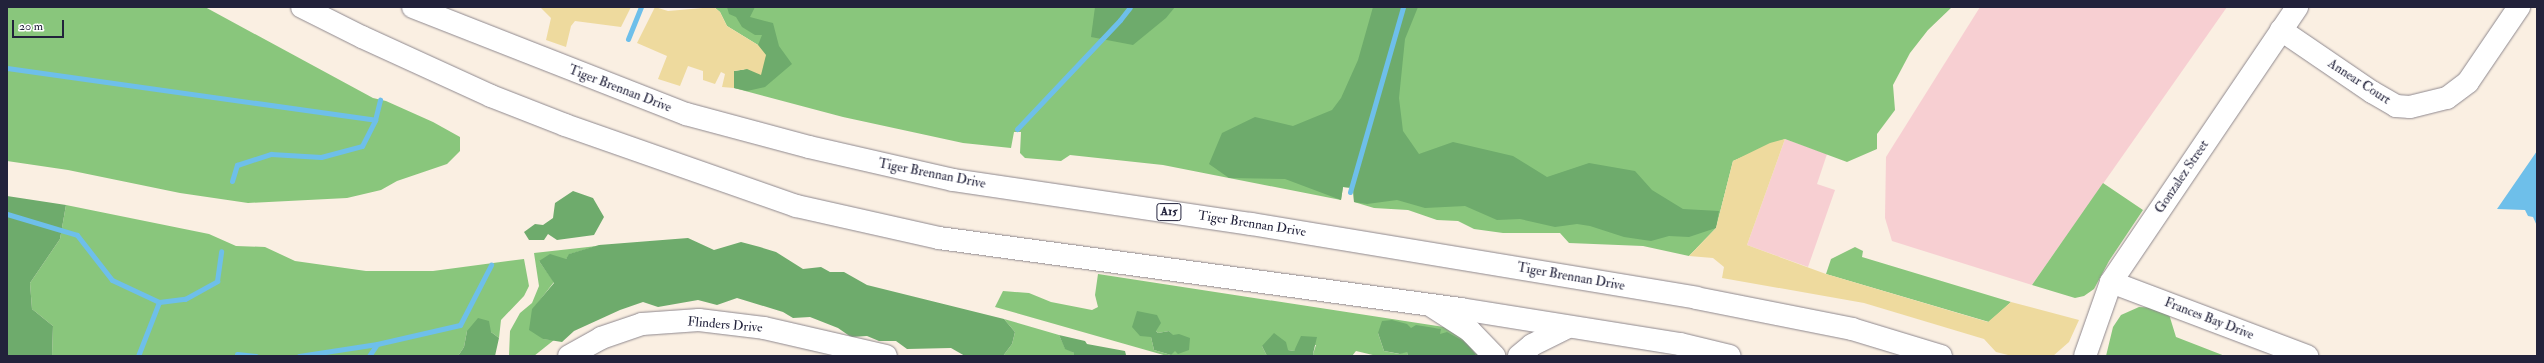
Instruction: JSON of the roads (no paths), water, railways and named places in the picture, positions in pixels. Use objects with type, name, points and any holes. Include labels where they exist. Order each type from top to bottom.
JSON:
[{"type":"main road","points":[[302,7],[362,37],[491,96],[565,125],[796,206],[939,238],[1430,305],[1680,344],[1730,356]]},
{"type":"main road","name":"Tiger Brennan Drive","points":[[413,7],[686,114],[809,147],[953,180],[1251,224],[1696,298],[1852,329],[1941,356]]},
{"type":"main road","name":"Gonzalez Street","points":[[2085,356],[2111,282],[2297,7]]},
{"type":"main road","name":"Annear Court","points":[[2281,30],[2372,92],[2396,106],[2410,107],[2447,98],[2468,82],[2519,7]]},
{"type":"main road","name":"Frances Bay Drive","points":[[2111,282],[2307,356]]},
{"type":"main road","points":[[1430,305],[1470,331],[1494,356]]},
{"type":"main road","name":"Flinders Drive","points":[[569,356],[601,338],[642,324],[699,320],[764,328],[886,356]]},
{"type":"main road","points":[[1519,356],[1532,345],[1568,327]]},
{"type":"water","points":[[2537,151],[2537,226],[2533,217],[2528,216],[2525,210],[2497,209]]},
{"type":"waterway","points":[[628,39],[641,7]]},
{"type":"waterway","points":[[1017,129],[1120,20],[1130,7]]},
{"type":"waterway","points":[[1350,192],[1403,7]]},
{"type":"waterway","points":[[7,68],[375,120]]},
{"type":"waterway","points":[[232,181],[237,165],[271,154],[321,157],[362,146],[375,120],[380,100]]},
{"type":"waterway","points":[[7,214],[77,235],[112,280],[159,302]]},
{"type":"waterway","points":[[138,356],[159,302],[185,299],[217,281],[221,251]]},
{"type":"waterway","points":[[369,356],[377,344],[460,325],[491,265]]},
{"type":"waterway","points":[[299,356],[377,344]]},
{"type":"waterway","points":[[237,354],[256,356]]}]
